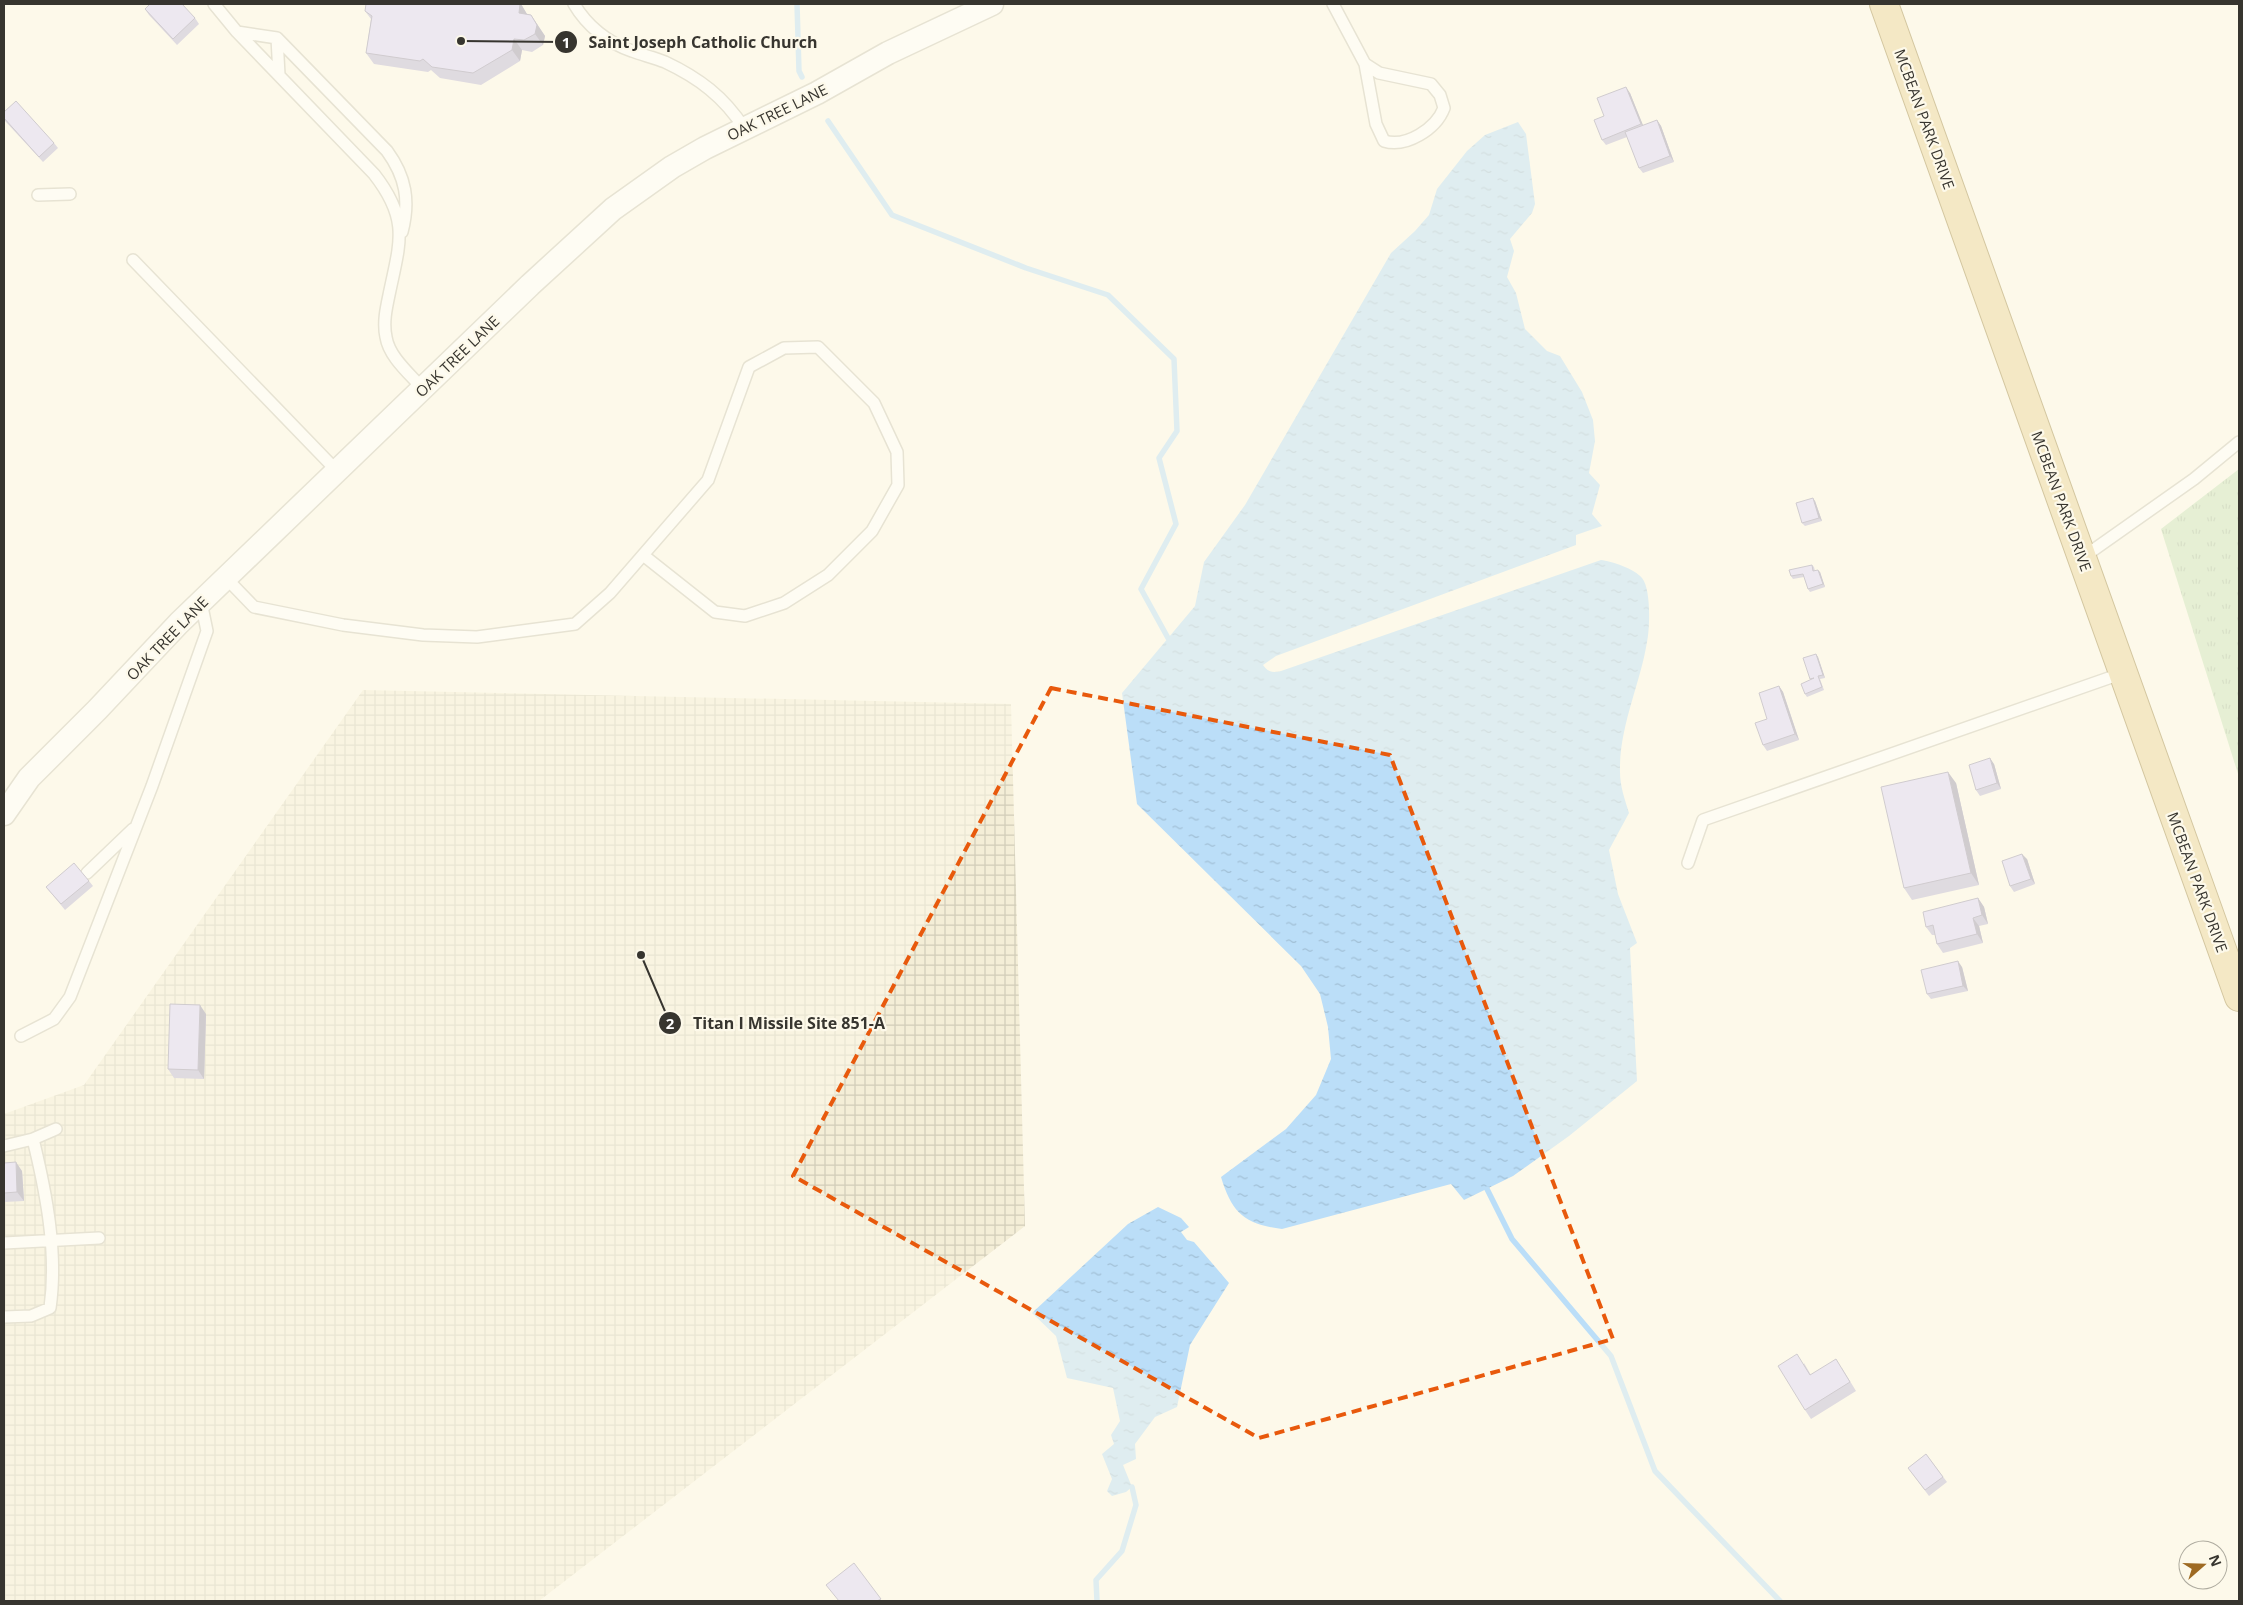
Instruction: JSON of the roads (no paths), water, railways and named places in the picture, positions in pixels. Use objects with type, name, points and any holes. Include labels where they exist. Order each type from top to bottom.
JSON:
[{"type":"main road","name":"MCBEAN PARK DRIVE","points":[[1884,4],[2239,997]]},
{"type":"street","name":"OAK TREE LANE","points":[[4,814],[29,778],[226,578],[564,253],[613,209],[672,167],[744,128],[817,93],[888,53],[992,4]]},
{"type":"lane","points":[[214,4],[237,32],[369,169],[389,194],[398,219],[400,243]]},
{"type":"lane","points":[[574,4],[593,28],[612,42],[631,51],[665,62],[710,89],[730,107],[744,128]]},
{"type":"lane","points":[[1333,4],[1365,64],[1376,124],[1384,141],[1394,144],[1430,130],[1440,118],[1444,108],[1440,95],[1431,84],[1378,73],[1365,64]]},
{"type":"lane","points":[[237,32],[277,38],[387,151],[398,166],[404,187],[407,212],[385,317],[386,338],[392,354],[423,389]]},
{"type":"lane","points":[[277,38],[278,75]]},
{"type":"lane","points":[[38,195],[70,194]]},
{"type":"lane","points":[[133,260],[337,471]]},
{"type":"lane","points":[[226,578],[254,607],[343,625],[424,635],[477,637],[575,624],[610,593],[642,556],[708,480],[749,367],[784,348],[818,347],[874,403],[897,452],[898,485],[872,531],[828,575],[784,603],[745,616],[715,612],[642,556]]},
{"type":"lane","points":[[2082,558],[2194,479],[2239,442]]},
{"type":"lane","points":[[21,1036],[54,1019],[70,997],[136,827],[207,631],[202,602]]},
{"type":"lane","points":[[1688,863],[1702,820],[2123,673]]},
{"type":"lane","points":[[87,873],[136,827]]},
{"type":"lane","points":[[4,1146],[33,1139],[56,1129]]},
{"type":"lane","points":[[4,1318],[31,1316],[50,1308],[53,1287],[50,1240],[42,1180],[33,1139]]},
{"type":"lane","points":[[4,1243],[98,1238]]},
{"type":"water","points":[[1518,122],[1526,134],[1535,204],[1532,213],[1510,239],[1514,251],[1507,277],[1516,293],[1525,329],[1547,351],[1560,356],[1582,392],[1593,420],[1595,441],[1589,473],[1600,485],[1592,514],[1602,526],[1576,535],[1576,545],[1276,656],[1263,665],[1270,671],[1281,671],[1601,560],[1629,569],[1642,578],[1647,590],[1648,599],[1648,636],[1644,658],[1626,722],[1620,772],[1623,793],[1629,813],[1609,850],[1618,894],[1637,943],[1630,948],[1637,1081],[1569,1136],[1513,1176],[1464,1200],[1451,1184],[1282,1229],[1269,1227],[1258,1224],[1241,1215],[1230,1200],[1221,1177],[1286,1129],[1316,1095],[1331,1059],[1328,1027],[1320,994],[1301,966],[1137,804],[1122,693],[1195,606],[1204,562],[1245,505],[1391,253],[1429,215],[1437,189],[1467,151],[1485,135]]},
{"type":"water","points":[[1158,1207],[1181,1218],[1189,1227],[1181,1232],[1187,1240],[1194,1242],[1229,1283],[1190,1345],[1177,1407],[1155,1417],[1135,1444],[1136,1459],[1123,1465],[1132,1487],[1126,1492],[1112,1496],[1107,1491],[1112,1479],[1102,1454],[1114,1444],[1111,1435],[1120,1421],[1113,1388],[1067,1378],[1056,1336],[1032,1313],[1128,1224]]},
{"type":"waterway","points":[[797,4],[799,71],[802,77]]},
{"type":"waterway","points":[[828,121],[892,215],[1026,268],[1108,295],[1174,359],[1177,431],[1159,458],[1176,524],[1141,589],[1168,638]]},
{"type":"waterway","points":[[1487,1189],[1512,1239],[1611,1356],[1655,1471],[1780,1601]]},
{"type":"waterway","points":[[1097,1601],[1096,1580],[1122,1551],[1136,1505],[1132,1487]]},
{"type":"place","name":"Saint Joseph Catholic Church","points":[[461,41]]},
{"type":"place","name":"Titan I Missile Site 851-A","points":[[641,955]]}]
